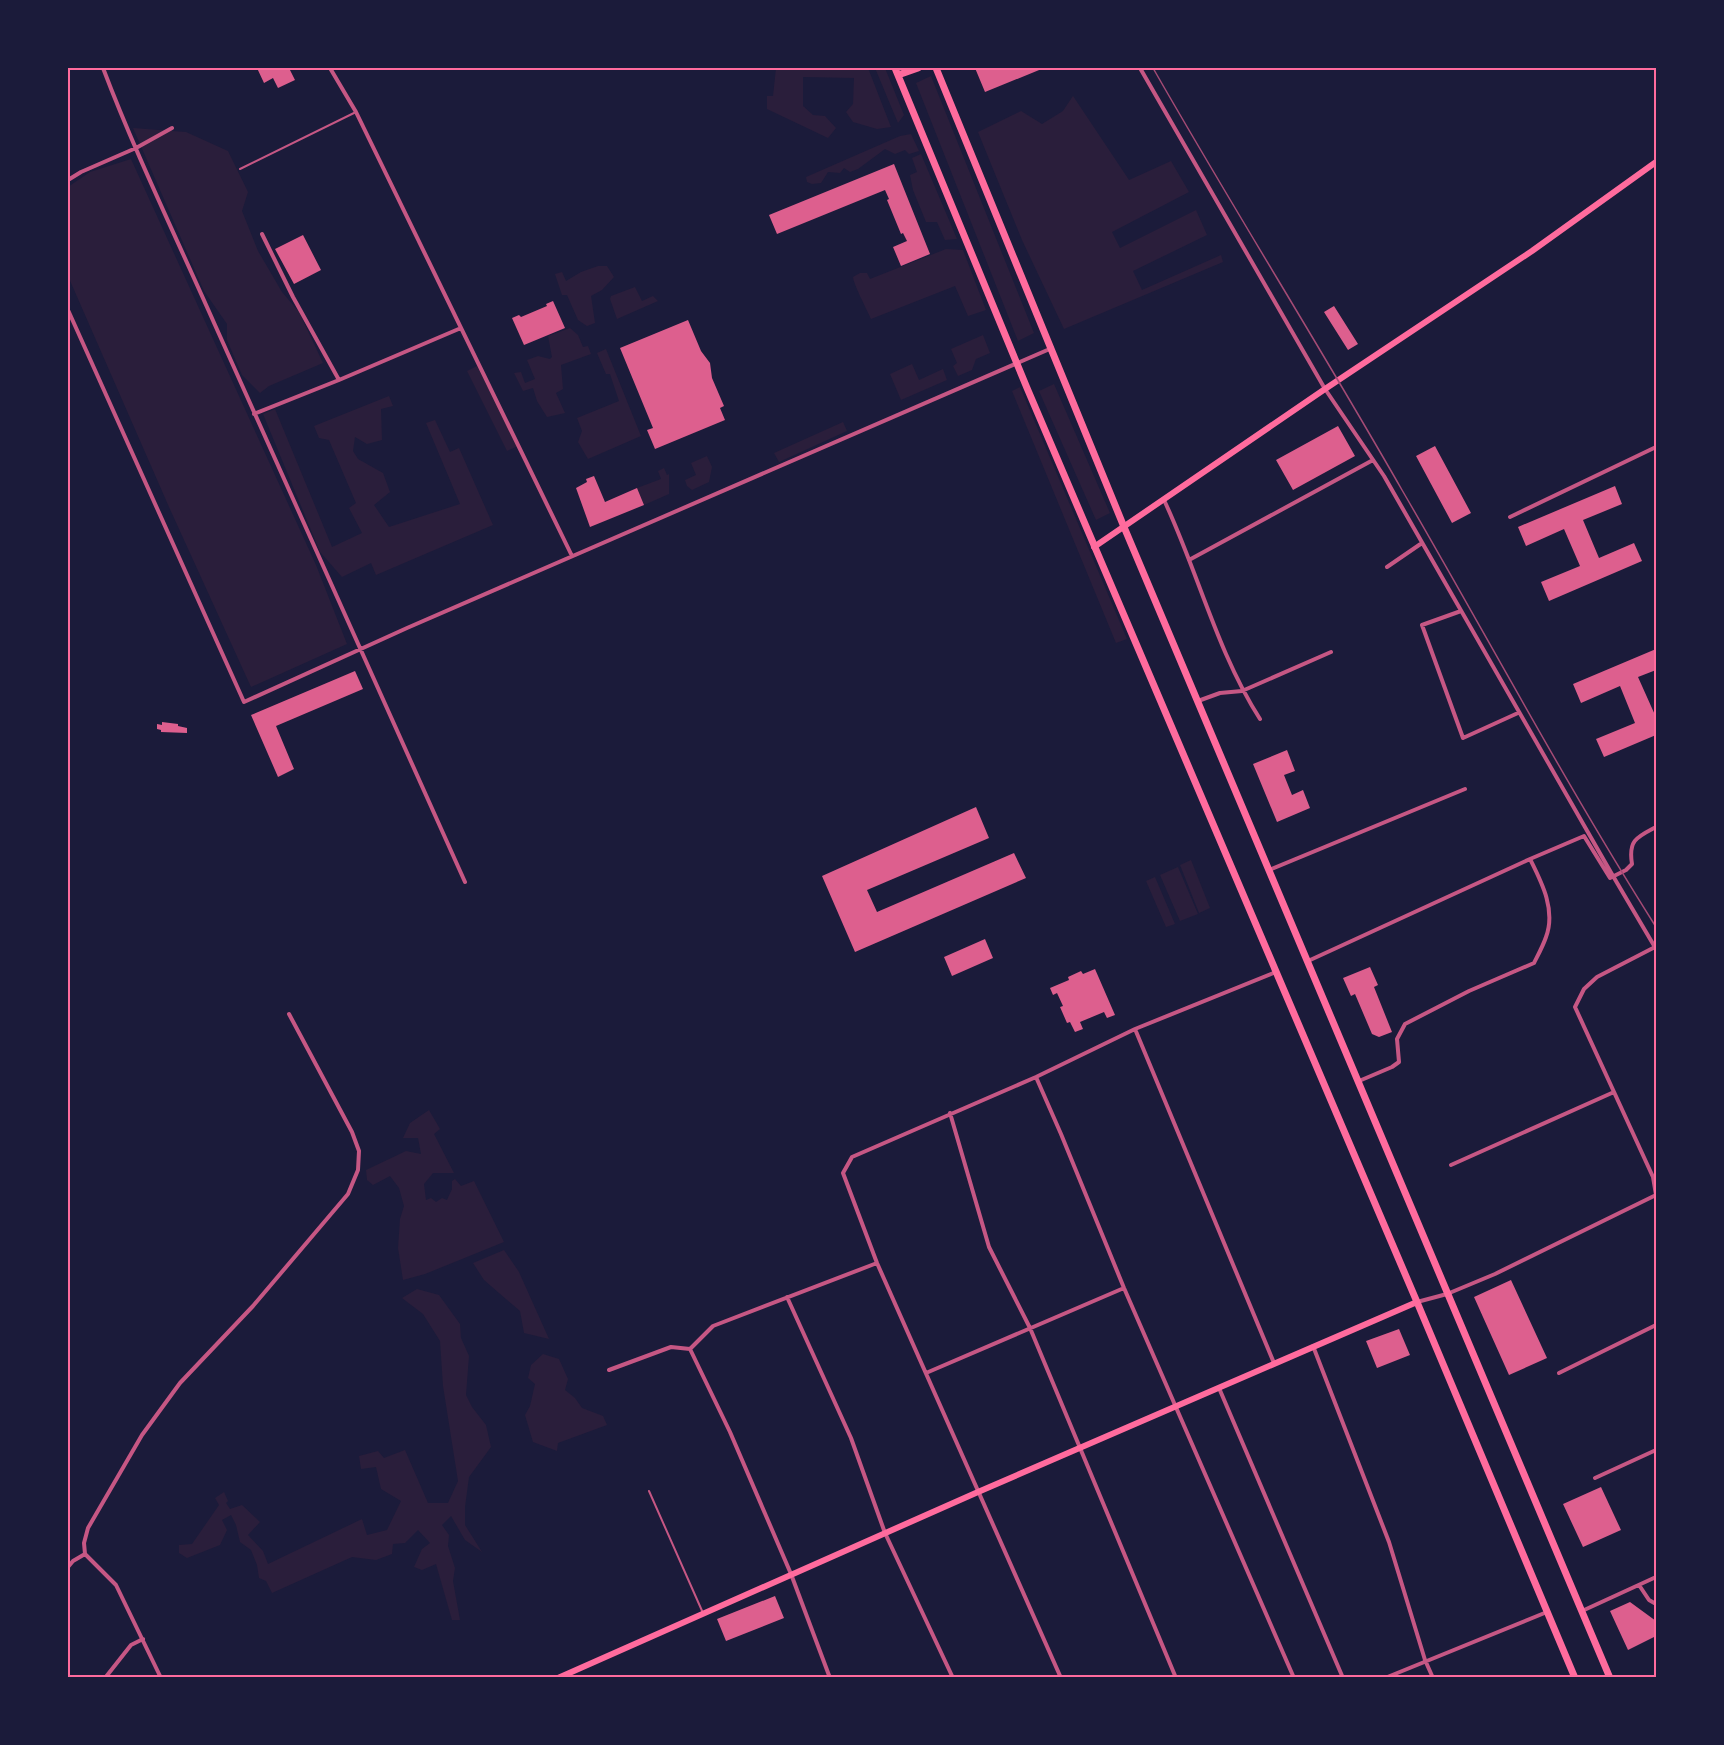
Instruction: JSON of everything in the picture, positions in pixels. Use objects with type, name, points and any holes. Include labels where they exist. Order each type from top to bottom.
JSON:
[{"type":"highway","points":[[895,68],[1094,547],[1575,1677]]},
{"type":"highway","points":[[898,75],[918,68]]},
{"type":"highway","points":[[936,68],[1124,528],[1610,1677]]},
{"type":"main road","points":[[1094,547],[1532,251],[1656,162]]},
{"type":"main road","points":[[558,1677],[1417,1302]]},
{"type":"street","points":[[103,68],[136,148],[323,570],[362,650],[465,882]]},
{"type":"street","points":[[330,68],[357,112],[572,556]]},
{"type":"street","points":[[1140,68],[1325,389],[1373,460],[1422,543],[1612,876],[1656,948],[1598,976],[1584,989],[1575,1007],[1653,1177],[1656,1195],[1495,1274],[1447,1294],[1417,1302]]},
{"type":"street","points":[[68,180],[81,171],[136,148],[172,128]]},
{"type":"street","points":[[262,234],[293,297],[339,380]]},
{"type":"street","points":[[68,310],[244,702],[407,628],[1052,348]]},
{"type":"street","points":[[254,414],[461,328]]},
{"type":"street","points":[[1510,518],[1656,447]]},
{"type":"street","points":[[1189,560],[1373,460]]},
{"type":"street","points":[[1164,500],[1242,691],[1260,719]]},
{"type":"street","points":[[1387,567],[1422,543]]},
{"type":"street","points":[[1461,611],[1422,625],[1463,738],[1518,713]]},
{"type":"street","points":[[1198,701],[1220,693],[1242,691],[1331,652]]},
{"type":"street","points":[[1269,870],[1465,789]]},
{"type":"street","points":[[1308,962],[1584,836],[1610,878],[1622,873],[1632,864],[1630,851],[1636,838],[1656,827]]},
{"type":"street","points":[[1359,1082],[1399,1062],[1397,1039],[1405,1023],[1469,991],[1534,963],[1547,936],[1549,912],[1544,888],[1530,859]]},
{"type":"street","points":[[1061,1677],[877,1263],[843,1173],[852,1157],[1036,1077],[1135,1029],[1276,972]]},
{"type":"street","points":[[161,1677],[116,1585],[85,1554],[84,1543],[88,1528],[142,1435],[180,1383],[253,1306],[348,1194],[358,1170],[359,1151],[352,1132],[289,1014]]},
{"type":"street","points":[[1135,1029],[1274,1363]]},
{"type":"street","points":[[1036,1077],[1124,1288],[1294,1677]]},
{"type":"street","points":[[1451,1165],[1614,1092]]},
{"type":"street","points":[[950,1113],[989,1247],[1030,1328],[1176,1677]]},
{"type":"street","points":[[609,1370],[671,1347],[690,1348],[713,1326],[877,1263]]},
{"type":"street","points":[[926,1373],[1124,1288]]},
{"type":"street","points":[[787,1298],[851,1438],[885,1533],[953,1677]]},
{"type":"street","points":[[1559,1373],[1656,1325]]},
{"type":"street","points":[[1313,1346],[1389,1542],[1425,1660],[1433,1677]]},
{"type":"street","points":[[690,1348],[730,1432],[791,1574],[830,1677]]},
{"type":"street","points":[[1219,1388],[1343,1677]]},
{"type":"street","points":[[1595,1478],[1656,1450]]},
{"type":"street","points":[[68,1567],[85,1554]]},
{"type":"street","points":[[1582,1611],[1656,1577]]},
{"type":"street","points":[[1639,1585],[1649,1600],[1656,1604]]},
{"type":"street","points":[[1385,1677],[1546,1612]]},
{"type":"street","points":[[105,1677],[131,1646],[142,1639]]},
{"type":"lane","points":[[240,169],[357,112]]},
{"type":"lane","points":[[649,1491],[703,1613]]},
{"type":"shaded area","points":[[776,68],[868,68],[891,127],[877,129],[853,122],[846,112],[853,104],[854,78],[803,77],[803,106],[813,115],[825,116],[836,128],[828,138],[767,109],[767,96],[773,96]]},
{"type":"shaded area","points":[[875,68],[885,68],[904,115],[898,123]]},
{"type":"shaded area","points":[[931,76],[1034,333],[1018,341],[916,83]]},
{"type":"shaded area","points":[[1073,96],[1129,180],[1171,161],[1189,192],[1112,232],[1120,248],[1196,210],[1207,235],[1133,271],[1142,290],[1221,255],[1223,262],[1064,329],[1022,240],[978,132],[1021,111],[1042,124],[1063,111]]},
{"type":"shaded area","points":[[133,128],[186,132],[228,151],[248,192],[242,211],[258,251],[282,292],[299,312],[323,363],[269,386],[260,393],[242,375],[227,340],[227,324],[204,291]]},
{"type":"shaded area","points":[[911,134],[919,151],[909,154],[905,150],[895,154],[885,149],[858,169],[850,172],[844,168],[840,173],[828,172],[821,183],[807,182],[806,177],[900,136]]},
{"type":"shaded area","points":[[921,154],[957,239],[945,240],[937,222],[926,222],[913,190],[910,175],[917,172],[912,158]]},
{"type":"shaded area","points":[[131,159],[316,565],[347,644],[251,687],[68,276],[68,187],[90,172]]},
{"type":"shaded area","points":[[946,249],[963,250],[986,310],[968,316],[955,286],[871,319],[853,277],[860,273],[867,273],[870,279]]},
{"type":"shaded area","points":[[598,266],[607,266],[614,277],[602,290],[591,296],[595,323],[587,326],[578,320],[567,295],[562,295],[555,274],[562,272],[566,281]]},
{"type":"shaded area","points":[[635,287],[642,301],[653,296],[658,301],[617,319],[611,296]]},
{"type":"shaded area","points":[[570,328],[578,335],[583,347],[588,346],[591,354],[561,365],[563,389],[556,393],[565,413],[547,417],[537,401],[533,388],[523,391],[514,373],[521,372],[525,383],[535,379],[527,360],[538,356],[550,359],[552,357],[548,336]]},
{"type":"shaded area","points":[[983,335],[990,353],[976,359],[972,370],[958,376],[953,366],[957,363],[951,349]]},
{"type":"shaded area","points":[[606,349],[641,436],[588,459],[578,442],[582,431],[577,418],[619,401],[610,374],[606,374],[597,353]]},
{"type":"shaded area","points":[[912,364],[919,380],[943,369],[947,380],[901,400],[890,374]]},
{"type":"shaded area","points":[[477,366],[518,446],[507,451],[467,371]]},
{"type":"shaded area","points":[[1054,384],[1110,513],[1096,520],[1039,391]]},
{"type":"shaded area","points":[[1020,387],[1127,639],[1116,643],[1012,391]]},
{"type":"shaded area","points":[[389,396],[393,406],[381,409],[382,440],[367,444],[355,437],[353,451],[358,459],[383,473],[390,492],[374,505],[389,527],[460,504],[426,423],[435,420],[450,452],[459,448],[493,525],[376,575],[371,563],[342,577],[320,552],[263,414],[275,409],[332,547],[362,533],[349,508],[356,503],[329,440],[319,438],[314,426]]},
{"type":"shaded area","points":[[843,422],[847,431],[779,462],[774,453]]},
{"type":"shaded area","points":[[707,456],[712,467],[709,482],[692,490],[687,486],[685,480],[696,475],[691,463]]},
{"type":"shaded area","points":[[664,468],[667,475],[669,474],[669,494],[644,505],[637,488],[661,479],[658,471]]},
{"type":"shaded area","points":[[1191,860],[1210,908],[1199,913],[1180,865]]},
{"type":"shaded area","points":[[1178,867],[1198,914],[1180,921],[1160,875]]},
{"type":"shaded area","points":[[1155,877],[1175,924],[1166,927],[1146,881]]},
{"type":"shaded area","points":[[429,1110],[440,1129],[434,1134],[454,1173],[433,1173],[424,1184],[426,1200],[431,1198],[436,1202],[442,1198],[447,1200],[452,1189],[452,1181],[455,1179],[461,1186],[474,1181],[504,1242],[425,1274],[403,1280],[398,1248],[400,1219],[404,1206],[399,1188],[390,1176],[373,1185],[367,1180],[366,1170],[406,1151],[421,1154],[418,1138],[403,1138],[410,1123]]},
{"type":"shaded area","points":[[504,1250],[519,1272],[549,1339],[524,1333],[520,1311],[484,1280],[473,1263]]},
{"type":"shaded area","points":[[417,1289],[439,1295],[460,1324],[461,1338],[469,1356],[466,1395],[486,1425],[491,1447],[469,1477],[465,1507],[465,1525],[482,1552],[465,1540],[451,1516],[442,1525],[449,1535],[448,1546],[455,1568],[453,1581],[460,1620],[452,1620],[436,1564],[422,1570],[414,1567],[422,1549],[430,1543],[418,1530],[405,1543],[393,1544],[392,1554],[376,1560],[352,1557],[272,1593],[266,1581],[259,1578],[251,1550],[240,1542],[231,1515],[222,1520],[227,1530],[220,1545],[187,1558],[179,1553],[179,1545],[192,1544],[219,1505],[215,1498],[224,1492],[230,1509],[242,1505],[260,1522],[248,1535],[263,1551],[268,1564],[362,1519],[367,1535],[387,1530],[401,1501],[381,1489],[376,1467],[361,1469],[359,1456],[378,1451],[384,1458],[405,1450],[428,1503],[448,1503],[458,1481],[443,1386],[440,1341],[423,1314],[402,1298]]},
{"type":"shaded area","points":[[543,1354],[559,1359],[568,1379],[565,1390],[582,1408],[603,1416],[607,1425],[558,1443],[557,1451],[533,1442],[525,1415],[530,1406],[535,1384],[528,1378],[531,1365]]},
{"type":"building","points":[[257,68],[289,68],[295,80],[278,88],[273,78],[264,83]]},
{"type":"building","points":[[975,68],[1044,68],[985,92]]},
{"type":"building","points":[[894,164],[930,254],[901,266],[893,247],[907,241],[903,233],[901,234],[885,190],[777,234],[769,215]]},
{"type":"building","points":[[303,235],[321,270],[294,284],[275,249]]},
{"type":"building","points":[[553,301],[565,328],[524,345],[512,318],[519,315],[521,317]]},
{"type":"building","points":[[1334,306],[1358,344],[1348,350],[1324,312]]},
{"type":"building","points":[[688,320],[701,351],[710,363],[712,378],[724,406],[720,408],[725,420],[655,449],[647,430],[653,428],[620,348]]},
{"type":"building","points":[[1338,426],[1355,456],[1293,490],[1276,460]]},
{"type":"building","points":[[1435,446],[1471,513],[1452,523],[1416,456]]},
{"type":"building","points":[[594,476],[605,502],[637,488],[644,505],[590,527],[576,488],[587,482],[586,479]]},
{"type":"building","points":[[1615,486],[1622,504],[1583,520],[1599,558],[1634,543],[1642,561],[1549,601],[1541,582],[1580,566],[1564,529],[1526,546],[1518,527]]},
{"type":"building","points":[[1656,649],[1656,670],[1638,677],[1656,714],[1656,735],[1604,757],[1596,739],[1635,723],[1620,686],[1581,703],[1573,684]]},
{"type":"building","points":[[355,671],[363,689],[276,726],[294,769],[278,777],[251,715]]},
{"type":"building","points":[[162,722],[178,724],[178,726],[187,728],[187,733],[161,732],[157,729],[157,724],[162,725]]},
{"type":"building","points":[[1287,750],[1295,771],[1284,775],[1292,795],[1303,790],[1310,808],[1277,822],[1253,764]]},
{"type":"building","points":[[976,807],[989,838],[867,890],[877,912],[1014,853],[1026,878],[855,952],[822,876]]},
{"type":"building","points":[[985,939],[993,958],[952,976],[944,957]]},
{"type":"building","points":[[1370,967],[1378,985],[1374,987],[1392,1032],[1379,1037],[1372,1034],[1355,994],[1351,996],[1343,978]]},
{"type":"building","points":[[1095,969],[1115,1015],[1107,1018],[1104,1012],[1080,1022],[1083,1029],[1075,1032],[1070,1022],[1067,1023],[1057,993],[1053,995],[1050,988],[1069,980],[1068,977],[1081,971],[1083,974]]},
{"type":"building","points":[[1511,1280],[1547,1358],[1509,1375],[1474,1297]]},
{"type":"building","points":[[1399,1329],[1410,1355],[1377,1368],[1366,1341]]},
{"type":"building","points":[[1601,1487],[1621,1530],[1583,1547],[1563,1504]]},
{"type":"building","points":[[775,1596],[784,1618],[726,1641],[717,1619]]},
{"type":"building","points":[[1630,1602],[1656,1621],[1656,1636],[1628,1650],[1610,1611]]},
{"type":"tram line","points":[[1153,68],[1434,545],[1558,765],[1656,927]]}]
